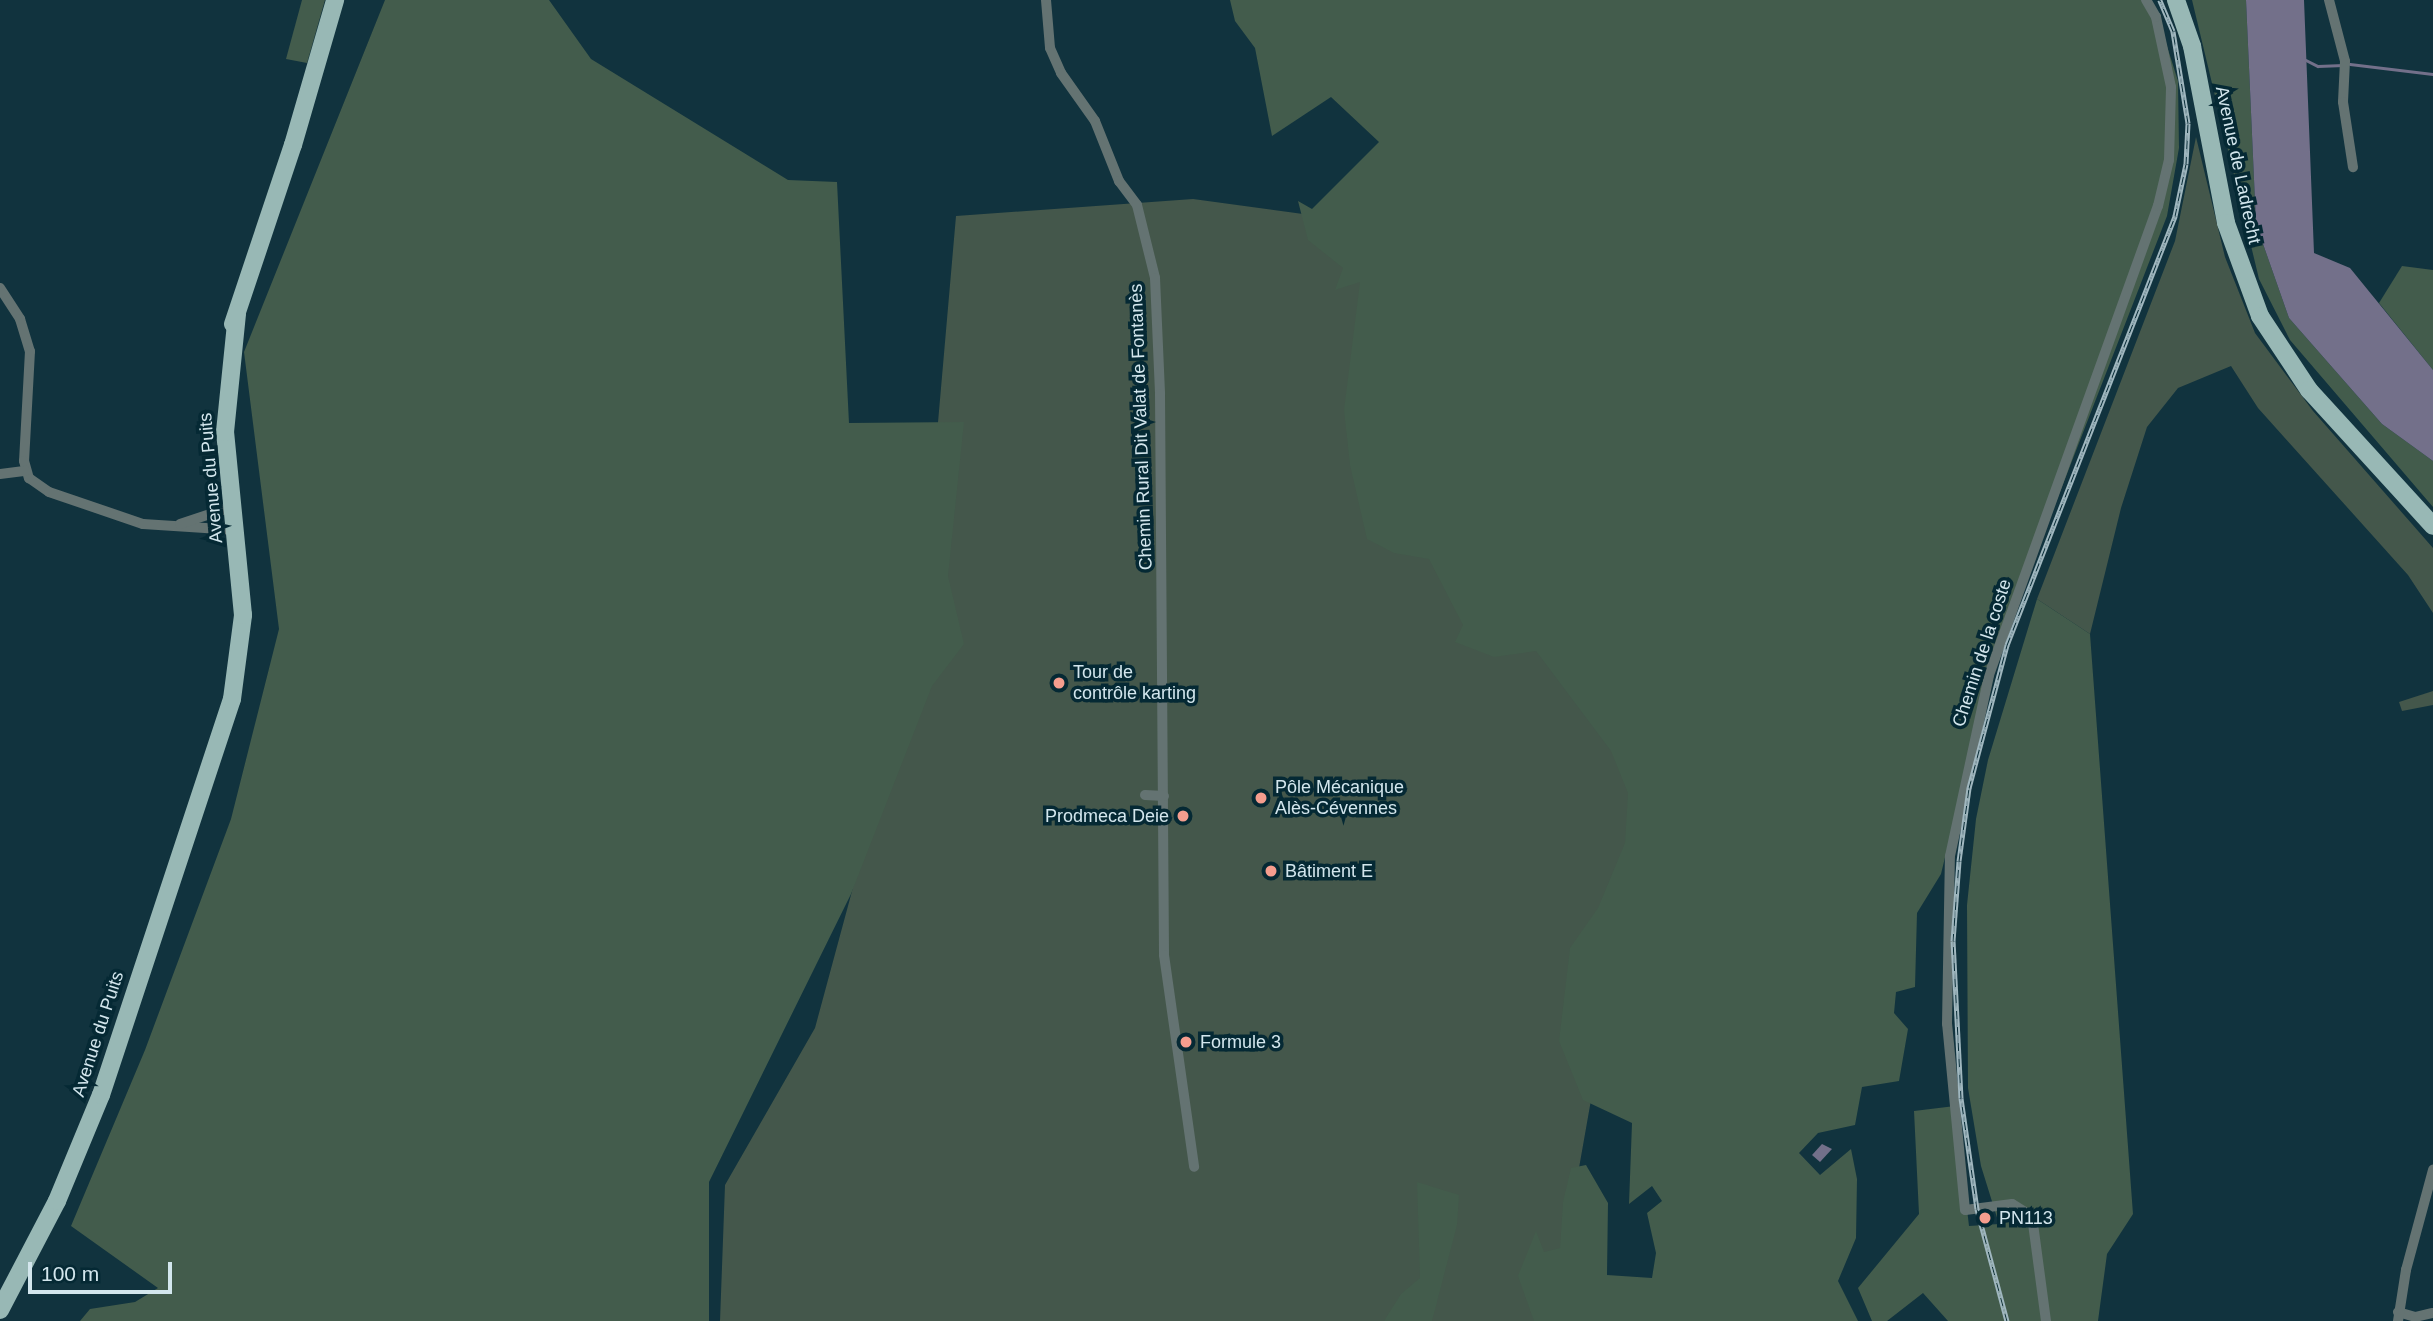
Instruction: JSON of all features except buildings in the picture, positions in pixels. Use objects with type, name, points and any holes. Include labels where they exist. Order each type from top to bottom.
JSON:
[{"type":"main road","name":"Avenue du Puits","points":[[0,1310],[57,1200],[101,1095],[232,699],[242,637],[229,507],[225,405],[237,314],[335,0]]},
{"type":"main road","name":"Avenue de Ladrecht","points":[[2176,0],[2192,46],[2226,223],[2260,316],[2309,390],[2433,526]]},
{"type":"street","name":"Chemin Rural Dit Valat de Fontanès","points":[[1046,0],[1050,48],[1061,73],[1095,121],[1119,181],[1137,205],[1154,269],[1160,349],[1165,972],[1194,1167]]},
{"type":"street","name":"Chemin de la coste","points":[[2046,1321],[2033,1224],[2025,1212],[2012,1204],[1965,1210],[1947,1024],[1950,856],[1989,675],[2158,206],[2169,160],[2171,87],[2156,17],[2146,0]]},
{"type":"street","points":[[2329,0],[2345,61],[2343,102],[2353,167]]},
{"type":"street","points":[[0,288],[20,320],[30,352],[26,471]]},
{"type":"street","points":[[0,474],[26,471],[49,492],[128,520],[231,530]]},
{"type":"street","points":[[179,525],[229,507]]},
{"type":"street","points":[[1145,795],[1164,796]]},
{"type":"street","points":[[2433,1170],[2398,1317],[2433,1313]]},
{"type":"green space","points":[[302,0],[325,0],[307,63],[286,59]]},
{"type":"green space","points":[[385,0],[549,0],[591,59],[788,180],[837,182],[849,423],[964,422],[948,576],[964,644],[932,686],[851,894],[709,1182],[709,1321],[80,1321],[90,1309],[135,1302],[158,1288],[71,1226],[145,1050],[231,819],[279,629],[244,352]]},
{"type":"green space","points":[[1230,0],[2151,0],[2154,5],[2178,81],[2179,148],[2167,216],[1989,675],[1941,874],[1917,913],[1915,987],[1896,992],[1894,1013],[1908,1029],[1899,1081],[1862,1087],[1855,1125],[1818,1133],[1799,1153],[1820,1175],[1851,1149],[1857,1179],[1856,1238],[1838,1281],[1858,1321],[1534,1321],[1518,1276],[1536,1231],[1544,1252],[1560,1248],[1563,1202],[1571,1168],[1586,1165],[1608,1203],[1607,1275],[1652,1278],[1656,1253],[1647,1213],[1662,1201],[1652,1186],[1629,1204],[1632,1123],[1583,1100],[1559,1041],[1570,948],[1598,908],[1625,843],[1628,793],[1611,751],[1536,651],[1494,657],[1455,642],[1463,625],[1429,559],[1394,553],[1367,539],[1350,465],[1344,410],[1360,282],[1335,290],[1343,268],[1308,240],[1298,201],[1312,209],[1379,142],[1331,97],[1272,136],[1255,48],[1235,21]]},
{"type":"green space","points":[[2192,0],[2246,0],[2256,224],[2289,318],[2382,424],[2433,461],[2433,507],[2290,340],[2259,279]]},
{"type":"green space","points":[[2196,137],[2225,257],[2255,333],[2313,411],[2433,548],[2433,613],[2408,575],[2258,408],[2231,366],[2178,388],[2147,427],[2121,508],[2090,634],[2037,599],[2175,241]]},
{"type":"green space","name":"Pôle Mécanique Alès-Cévennes","points":[[1193,199],[1325,217],[1513,396],[1651,837],[1603,1032],[1570,1219],[1563,1321],[720,1321],[725,1185],[815,1028],[888,758],[924,583],[956,216]]},
{"type":"green space","points":[[2402,266],[2433,270],[2433,370],[2379,303]]},
{"type":"green space","points":[[2037,599],[2090,634],[2133,1214],[2107,1254],[2098,1321],[1948,1321],[1923,1293],[1887,1321],[1872,1321],[1858,1288],[1919,1214],[1914,1111],[1955,1106],[1969,1226],[1999,1224],[1981,1166],[1968,1088],[1967,905],[1976,819],[1988,760]]},
{"type":"green space","points":[[2433,691],[2433,705],[2402,711],[2399,702]]},
{"type":"green space","points":[[1417,1182],[1459,1195],[1457,1225],[1432,1321],[1384,1321],[1401,1294],[1420,1278]]},
{"type":"shaded area","points":[[2246,0],[2304,0],[2314,253],[2350,268],[2433,370],[2433,461],[2382,424],[2289,318],[2256,224]]},
{"type":"shaded area","points":[[1822,1144],[1832,1149],[1820,1162],[1812,1155]]},
{"type":"waterway","points":[[2306,60],[2318,66],[2343,65]]},
{"type":"waterway","points":[[2350,64],[2433,74]]},
{"type":"railway","points":[[2007,1321],[1977,1209],[1961,1098],[1953,941],[1959,861],[1969,788],[2007,645],[2175,216],[2186,164],[2188,123],[2173,31],[2160,0]]},
{"type":"place","name":"Tour de contrôle karting","points":[[1059,683]]},
{"type":"place","name":"Pôle Mécanique Alès-Cévennes","points":[[1261,798]]},
{"type":"place","name":"Prodmeca Deie","points":[[1183,816]]},
{"type":"place","name":"Bâtiment E","points":[[1271,871]]},
{"type":"place","name":"Formule 3","points":[[1186,1042]]},
{"type":"place","name":"PN113","points":[[1985,1218]]}]
